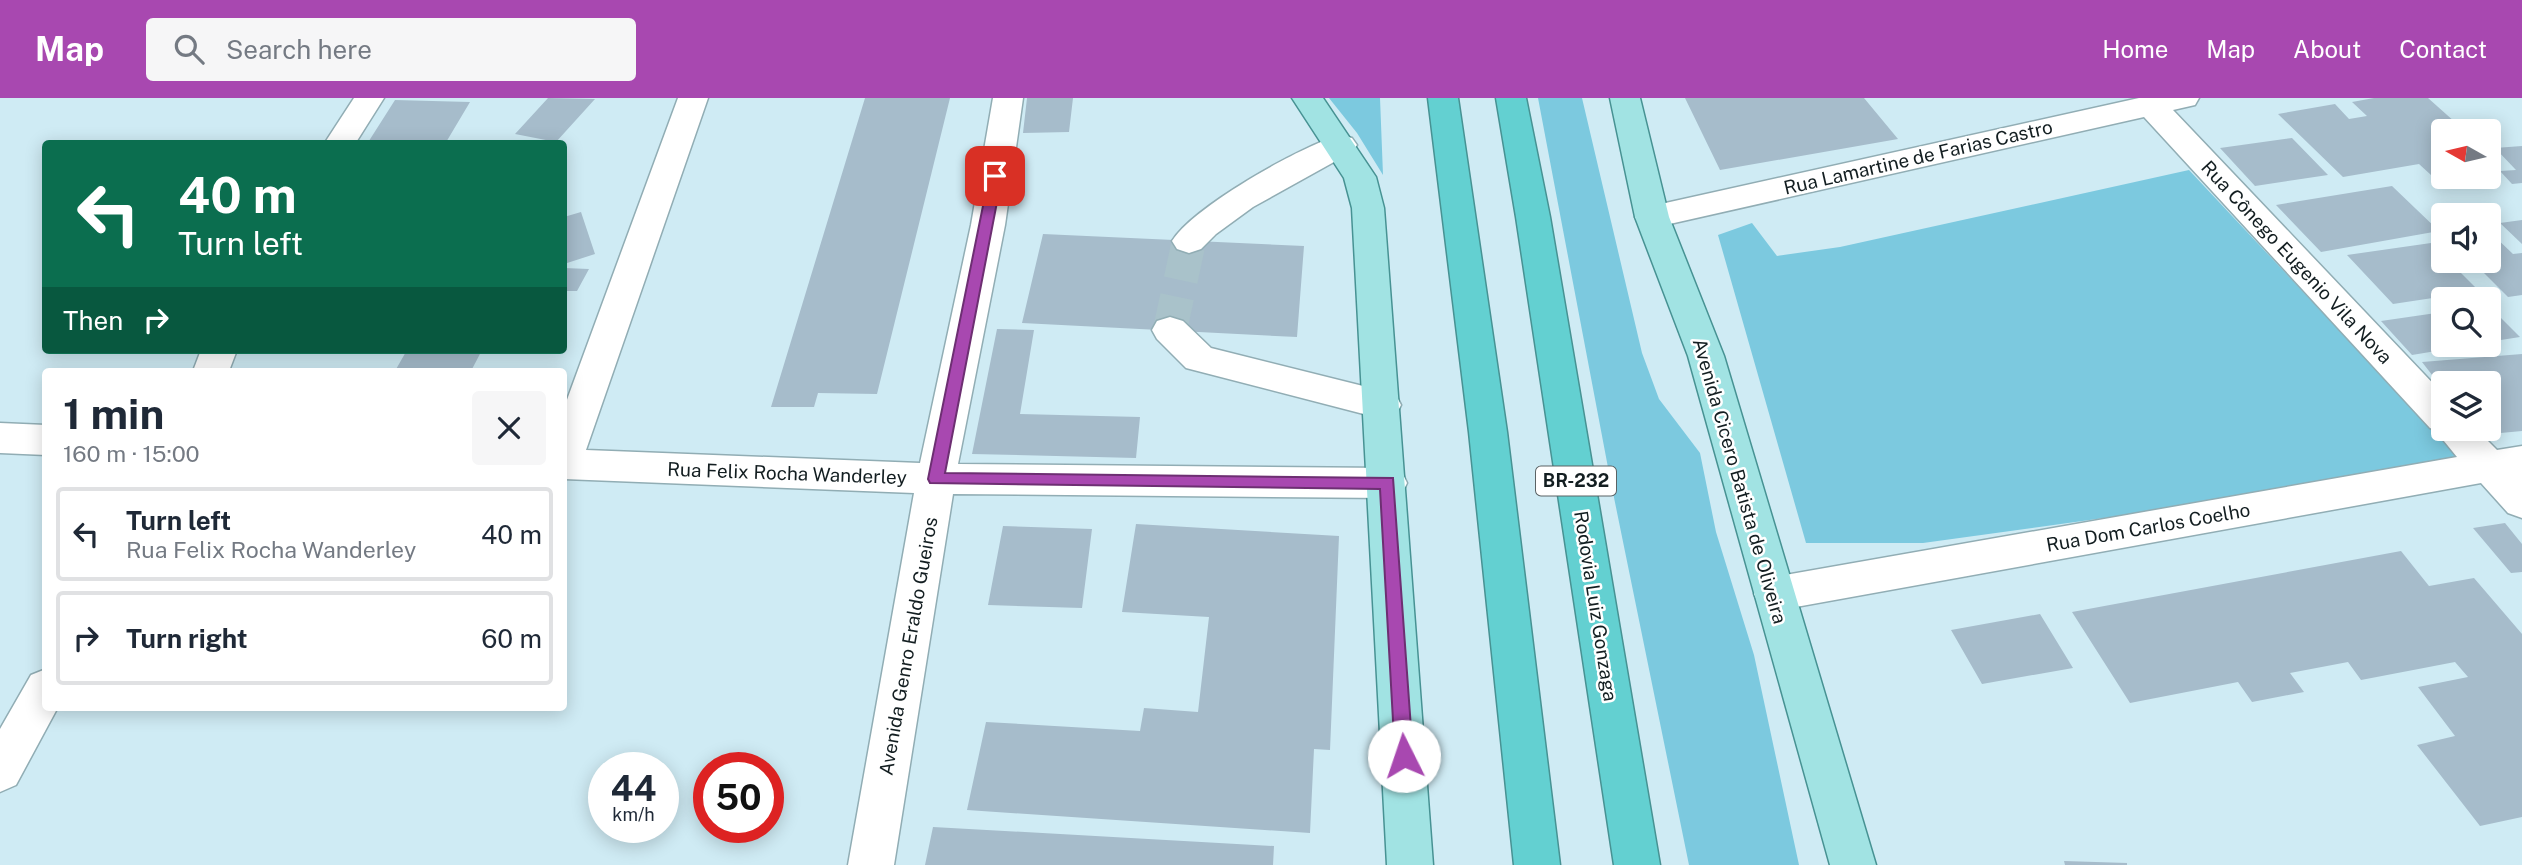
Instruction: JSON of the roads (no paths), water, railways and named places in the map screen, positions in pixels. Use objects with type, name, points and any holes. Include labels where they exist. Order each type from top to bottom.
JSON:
[{"type":"highway","points":[[1443,98],[1488,432],[1537,865]]},
{"type":"highway","name":"Rodovia Luiz Gonzaga","points":[[1511,98],[1533,217],[1637,865]]},
{"type":"main road","points":[[1307,98],[1360,177],[1368,208],[1388,483],[1410,865]]},
{"type":"main road","name":"Avenida Cicero Batista de Oliveira","points":[[1625,98],[1653,217],[1706,356],[1853,865]]},
{"type":"street","points":[[342,140],[369,98]]},
{"type":"street","points":[[567,450],[692,98]]},
{"type":"street","name":"Avenida Genro Eraldo Gueiros","points":[[871,865],[936,479],[988,225],[1008,98]]},
{"type":"street","name":"Rua Lamartine de Farias Castro","points":[[1653,217],[2184,98]]},
{"type":"street","name":"Rua Cônego Eugenio Vila Nova","points":[[2150,105],[2431,405]]},
{"type":"street","points":[[1189,240],[1202,226],[1250,195],[1341,145]]},
{"type":"street","points":[[1170,330],[1199,359],[1383,405]]},
{"type":"street","points":[[0,438],[42,440]]},
{"type":"street","points":[[2471,441],[2505,463],[2522,502]]},
{"type":"street","name":"Rua Dom Carlos Coelho","points":[[1774,594],[2505,463]]},
{"type":"street","name":"Rua Felix Rocha Wanderley","points":[[567,464],[936,479],[1388,483]]},
{"type":"street","points":[[0,771],[42,695]]},
{"type":"tunnel","points":[[1170,330],[1189,241]]}]
